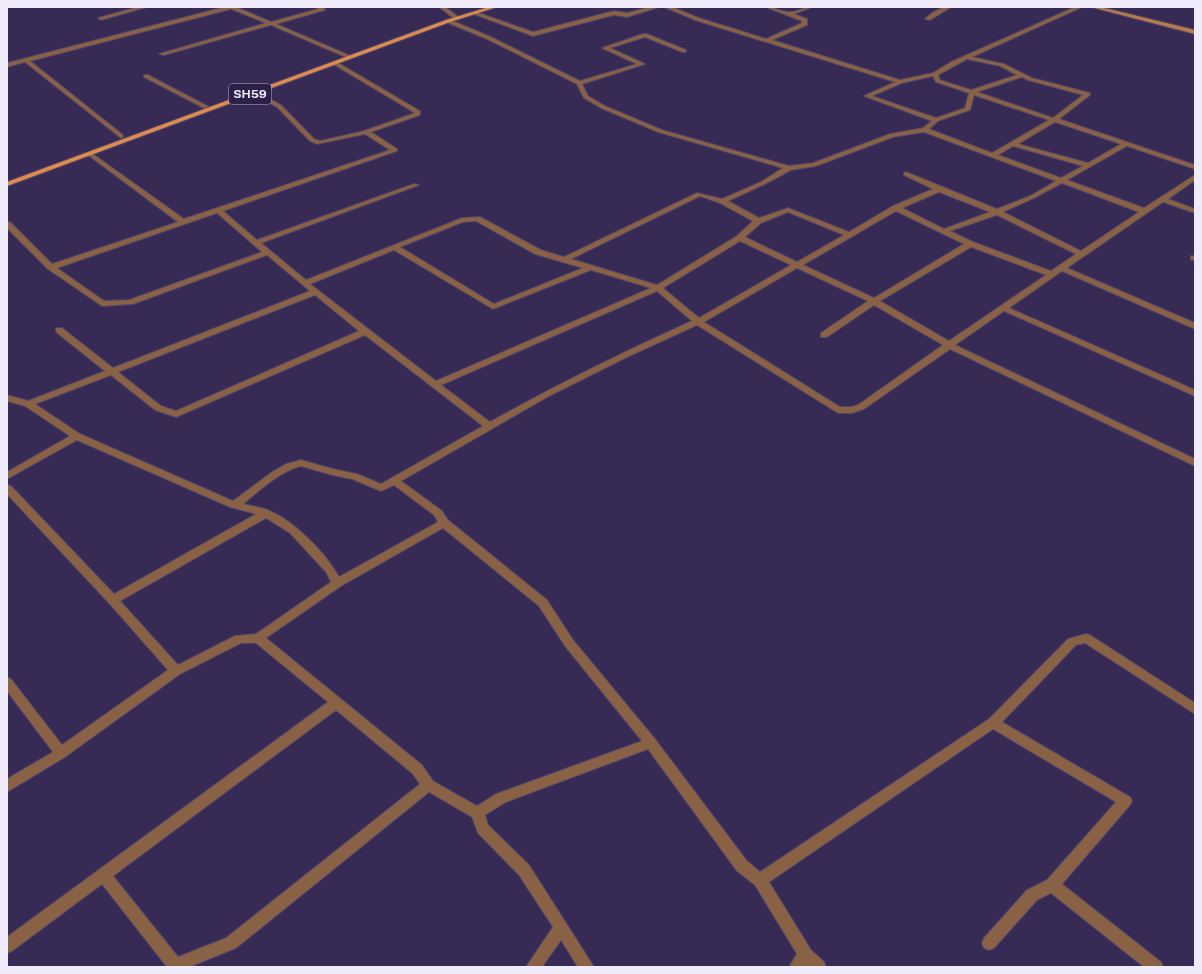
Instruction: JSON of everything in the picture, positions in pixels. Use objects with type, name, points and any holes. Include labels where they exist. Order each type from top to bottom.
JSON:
[{"type":"main road","points":[[7,179],[482,7]]},
{"type":"main road","name":"SH59","points":[[7,184],[335,63],[347,56],[456,17],[494,7]]},
{"type":"street","points":[[101,18],[144,7]]},
{"type":"street","points":[[7,65],[232,7],[273,23],[347,56]]},
{"type":"street","points":[[162,54],[323,9],[319,7]]},
{"type":"street","points":[[442,7],[456,17]]},
{"type":"street","points":[[474,13],[537,34],[614,12],[627,15],[656,7]]},
{"type":"street","points":[[667,7],[697,19],[900,82]]},
{"type":"street","points":[[766,41],[805,24],[804,20],[770,7]]},
{"type":"street","points":[[790,14],[809,7]]},
{"type":"street","points":[[928,19],[934,14],[948,7]]},
{"type":"street","points":[[936,120],[867,96],[900,82],[935,74],[967,57],[1079,7]]},
{"type":"street","points":[[1094,7],[1195,32]]},
{"type":"street","points":[[448,21],[489,38],[579,82],[586,97],[603,107],[660,131],[789,168],[814,165],[892,135],[925,130],[1144,211]]},
{"type":"street","points":[[579,82],[642,64],[605,48],[645,35],[684,51]]},
{"type":"street","points":[[967,57],[1002,65],[1022,75],[1088,94],[1054,120],[993,155]]},
{"type":"street","points":[[26,60],[121,136]]},
{"type":"street","points":[[254,93],[279,106],[312,140],[319,143],[366,132],[410,117],[418,112],[335,63]]},
{"type":"street","points":[[935,74],[938,81],[1195,168]]},
{"type":"street","points":[[972,92],[1022,75]]},
{"type":"street","points":[[146,76],[206,107]]},
{"type":"street","points":[[925,130],[936,120],[968,109],[972,92]]},
{"type":"street","points":[[51,267],[395,150],[366,132]]},
{"type":"street","points":[[1012,144],[1088,165]]},
{"type":"street","points":[[944,231],[997,212],[1032,197],[1126,144]]},
{"type":"street","points":[[90,154],[183,222]]},
{"type":"street","points":[[723,201],[763,183],[789,168]]},
{"type":"street","points":[[906,174],[997,212],[1081,254]]},
{"type":"street","points":[[305,283],[462,220],[477,219],[538,252],[658,288],[698,322],[838,410],[852,410],[861,407],[1081,254],[1195,177]]},
{"type":"street","points":[[255,242],[416,185]]},
{"type":"street","points":[[234,505],[275,474],[289,466],[301,463],[332,472],[354,476],[382,488],[546,394],[624,355],[698,322],[896,208],[939,189]]},
{"type":"street","points":[[564,260],[699,194],[723,201],[758,221]]},
{"type":"street","points":[[1162,199],[1195,211]]},
{"type":"street","points":[[896,208],[970,244],[1052,274]]},
{"type":"street","points":[[218,210],[266,253],[434,385],[490,426]]},
{"type":"street","points":[[434,385],[658,288],[740,238],[758,221],[788,210],[850,235]]},
{"type":"street","points":[[7,224],[51,267],[102,304],[130,302],[266,253]]},
{"type":"street","points":[[740,238],[799,264],[874,301],[949,345],[1195,463]]},
{"type":"street","points":[[824,335],[874,301],[970,244]]},
{"type":"street","points":[[394,247],[493,306],[590,268]]},
{"type":"street","points":[[1061,268],[1195,326]]},
{"type":"street","points":[[28,404],[316,292]]},
{"type":"street","points":[[1003,308],[1195,392]]},
{"type":"street","points":[[59,330],[158,408],[176,414],[366,332]]},
{"type":"street","points":[[7,398],[28,404],[77,436],[234,505],[266,513],[294,530],[330,570],[337,583]]},
{"type":"street","points":[[7,476],[77,436]]},
{"type":"street","points":[[395,481],[438,513],[444,523],[543,602],[569,643],[651,742],[742,866],[760,880],[806,955],[819,967]]},
{"type":"street","points":[[7,488],[113,600],[176,671]]},
{"type":"street","points":[[113,600],[266,513]]},
{"type":"street","points":[[7,786],[61,753],[176,671],[239,639],[258,638],[337,583],[444,523]]},
{"type":"street","points":[[258,638],[418,769],[428,785],[476,814],[483,829],[524,870],[587,967]]},
{"type":"street","points":[[760,880],[993,723],[1072,642],[1086,638],[1195,709]]},
{"type":"street","points":[[7,682],[61,753]]},
{"type":"street","points":[[7,946],[336,703]]},
{"type":"street","points":[[989,943],[1032,895],[1052,885],[1125,801],[993,723]]},
{"type":"street","points":[[476,814],[501,798],[651,742]]},
{"type":"street","points":[[103,875],[175,965],[232,943],[428,785]]},
{"type":"street","points":[[1052,885],[1156,967]]},
{"type":"street","points":[[533,967],[561,928]]},
{"type":"street","points":[[796,967],[806,955]]}]
